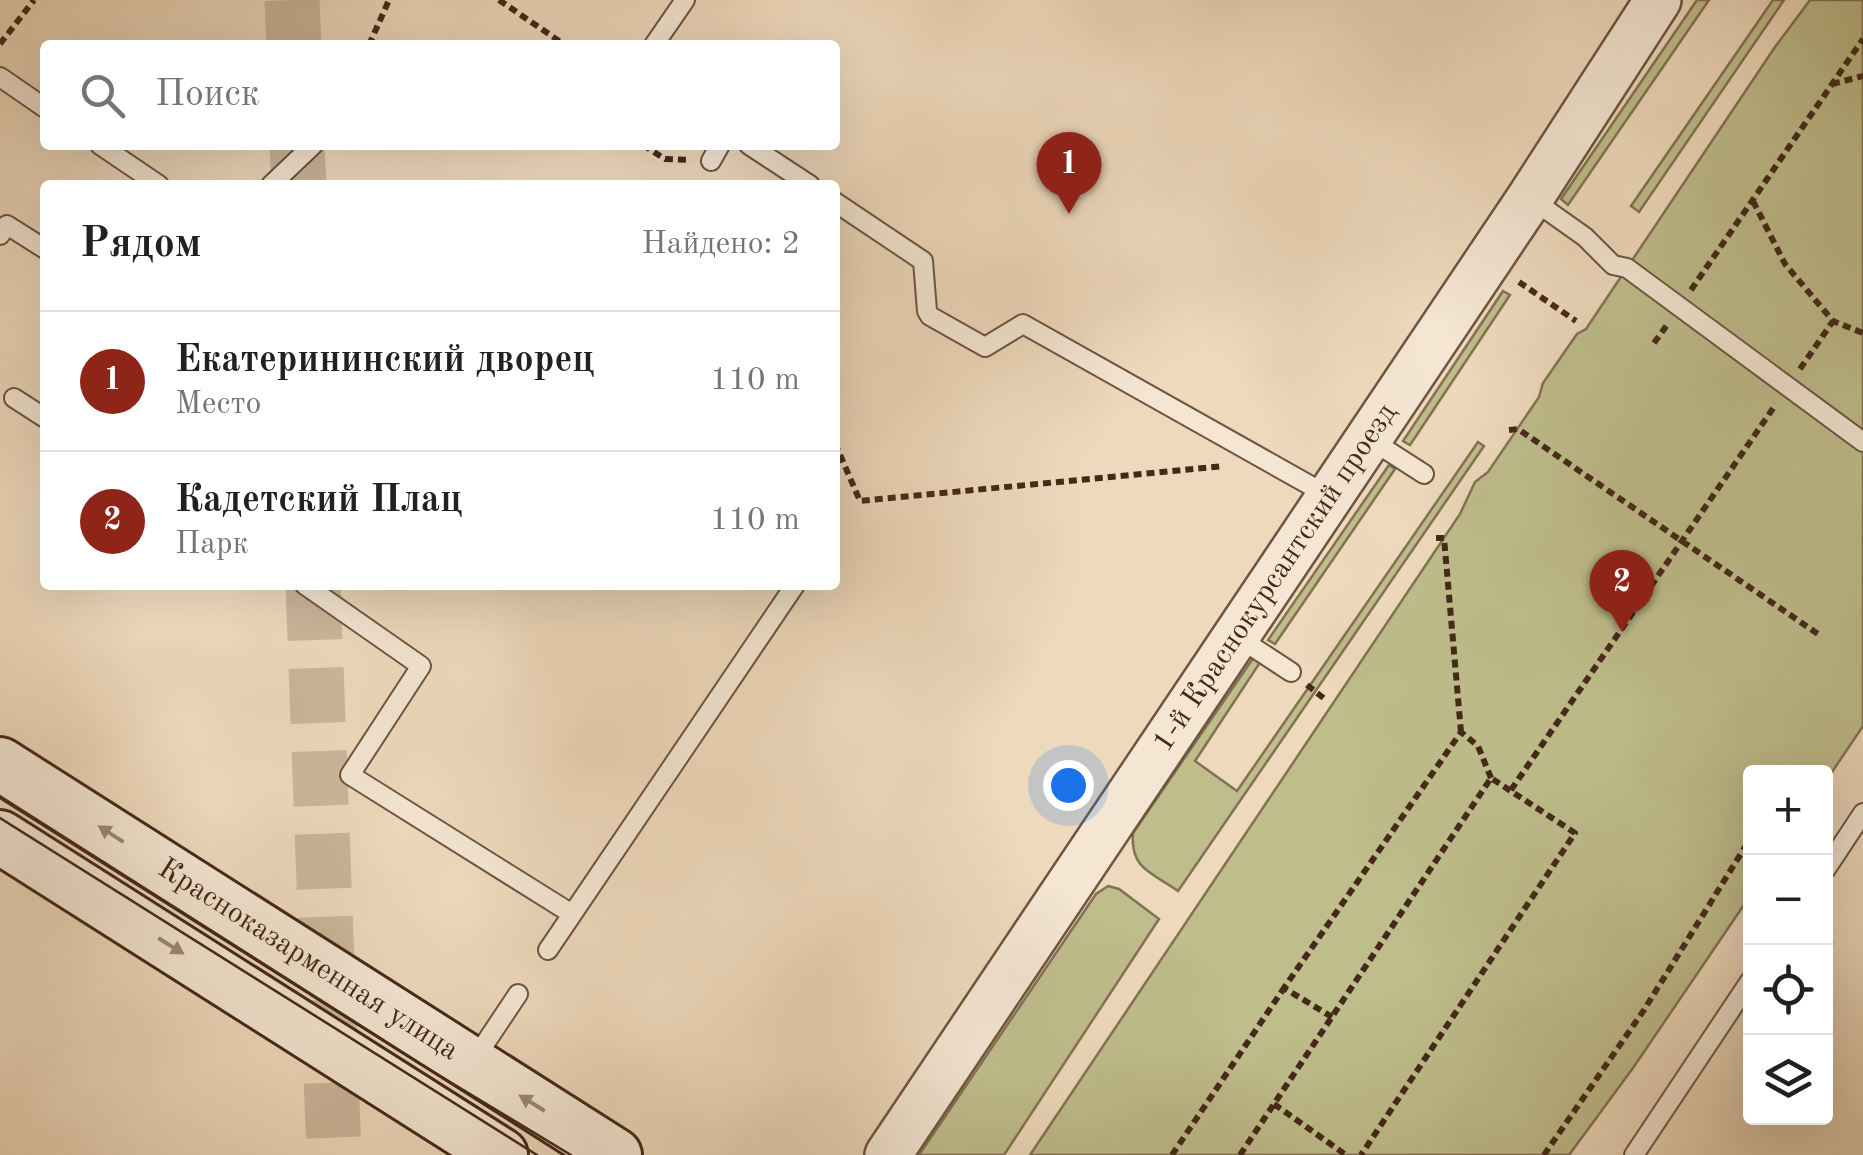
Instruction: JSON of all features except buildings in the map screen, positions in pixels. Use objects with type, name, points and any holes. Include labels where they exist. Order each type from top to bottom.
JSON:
[{"type":"main road","name":"Красноказарменная улица","points":[[0,764],[615,1155]]},
{"type":"main road","name":"Красноказарменная улица","points":[[0,837],[501,1155]]},
{"type":"street","name":"1-й Краснокурсантский проезд","points":[[888,1155],[1530,198],[1658,0]]},
{"type":"lane","points":[[657,40],[685,0]]},
{"type":"lane","points":[[0,77],[40,105]]},
{"type":"lane","points":[[107,150],[152,180]]},
{"type":"lane","points":[[276,180],[308,150]]},
{"type":"lane","points":[[758,150],[802,180]]},
{"type":"lane","points":[[1530,198],[1585,237],[1614,265],[1628,268],[1863,442]]},
{"type":"lane","points":[[840,205],[923,261],[927,311],[935,320],[984,347],[1024,324],[1329,496]]},
{"type":"lane","points":[[0,235],[6,225],[40,246]]},
{"type":"lane","points":[[14,398],[40,415]]},
{"type":"lane","points":[[1368,438],[1424,474]]},
{"type":"lane","points":[[311,590],[420,666],[350,775],[572,914]]},
{"type":"lane","points":[[548,950],[793,590]]},
{"type":"lane","points":[[1236,636],[1291,672]]},
{"type":"lane","points":[[1833,859],[1863,814]]},
{"type":"lane","points":[[1634,1155],[1743,992]]},
{"type":"lane","points":[[470,1064],[518,994]]},
{"type":"path","points":[[0,44],[34,0]]},
{"type":"path","points":[[372,40],[389,0]]},
{"type":"path","points":[[499,0],[558,40]]},
{"type":"path","points":[[1654,344],[1863,39]]},
{"type":"path","points":[[1832,84],[1863,76]]},
{"type":"path","points":[[651,150],[665,159],[715,153]]},
{"type":"path","points":[[1752,200],[1785,264],[1833,321],[1863,333]]},
{"type":"path","points":[[1518,281],[1576,321]]},
{"type":"path","points":[[1511,790],[1833,321]]},
{"type":"path","points":[[1509,430],[1518,429],[1818,634]]},
{"type":"path","points":[[840,456],[860,502]]},
{"type":"path","points":[[854,509],[860,502],[1269,462]]},
{"type":"path","points":[[1172,1155],[1461,732],[1444,538],[1436,538]]},
{"type":"path","points":[[1361,1155],[1575,833],[1491,778],[1478,746],[1461,732]]},
{"type":"path","points":[[1240,1155],[1491,778]]},
{"type":"path","points":[[1544,1155],[1644,1010],[1743,849]]},
{"type":"path","points":[[1284,988],[1332,1017]]},
{"type":"path","points":[[1274,1104],[1346,1155]]},
{"type":"shaded area","points":[[1697,0],[1709,0],[1568,205],[1561,199]]},
{"type":"shaded area","points":[[1773,0],[1784,0],[1639,212],[1631,206]]},
{"type":"shaded area","points":[[1810,0],[1863,0],[1863,726],[1833,771],[1833,765],[1743,765],[1743,906],[1569,1155],[1030,1155],[1460,514],[1475,482],[1488,472],[1539,397],[1543,383],[1577,334],[1586,329]]},
{"type":"shaded area","points":[[1503,291],[1510,295],[1410,445],[1403,441]]},
{"type":"shaded area","points":[[1478,442],[1484,446],[1178,891],[1151,874],[1135,855],[1133,833],[1254,657],[1261,661],[1195,761],[1237,791]]},
{"type":"shaded area","points":[[1389,465],[1395,469],[1275,644],[1268,640]]},
{"type":"shaded area","points":[[1108,886],[1119,889],[1159,919],[1004,1155],[919,1155],[1096,894]]},
{"type":"tunnel","points":[[292,0],[294,40]]},
{"type":"tunnel","points":[[297,150],[299,180]]},
{"type":"tunnel","points":[[313,590],[334,1155]]},
{"type":"tram line","points":[[0,798],[571,1155]]},
{"type":"tram line","points":[[0,818],[537,1155]]},
{"type":"place","name":"Екатерининский дворец","points":[[1069,214]]},
{"type":"place","name":"Кадетский Плац","points":[[1622,632]]}]
